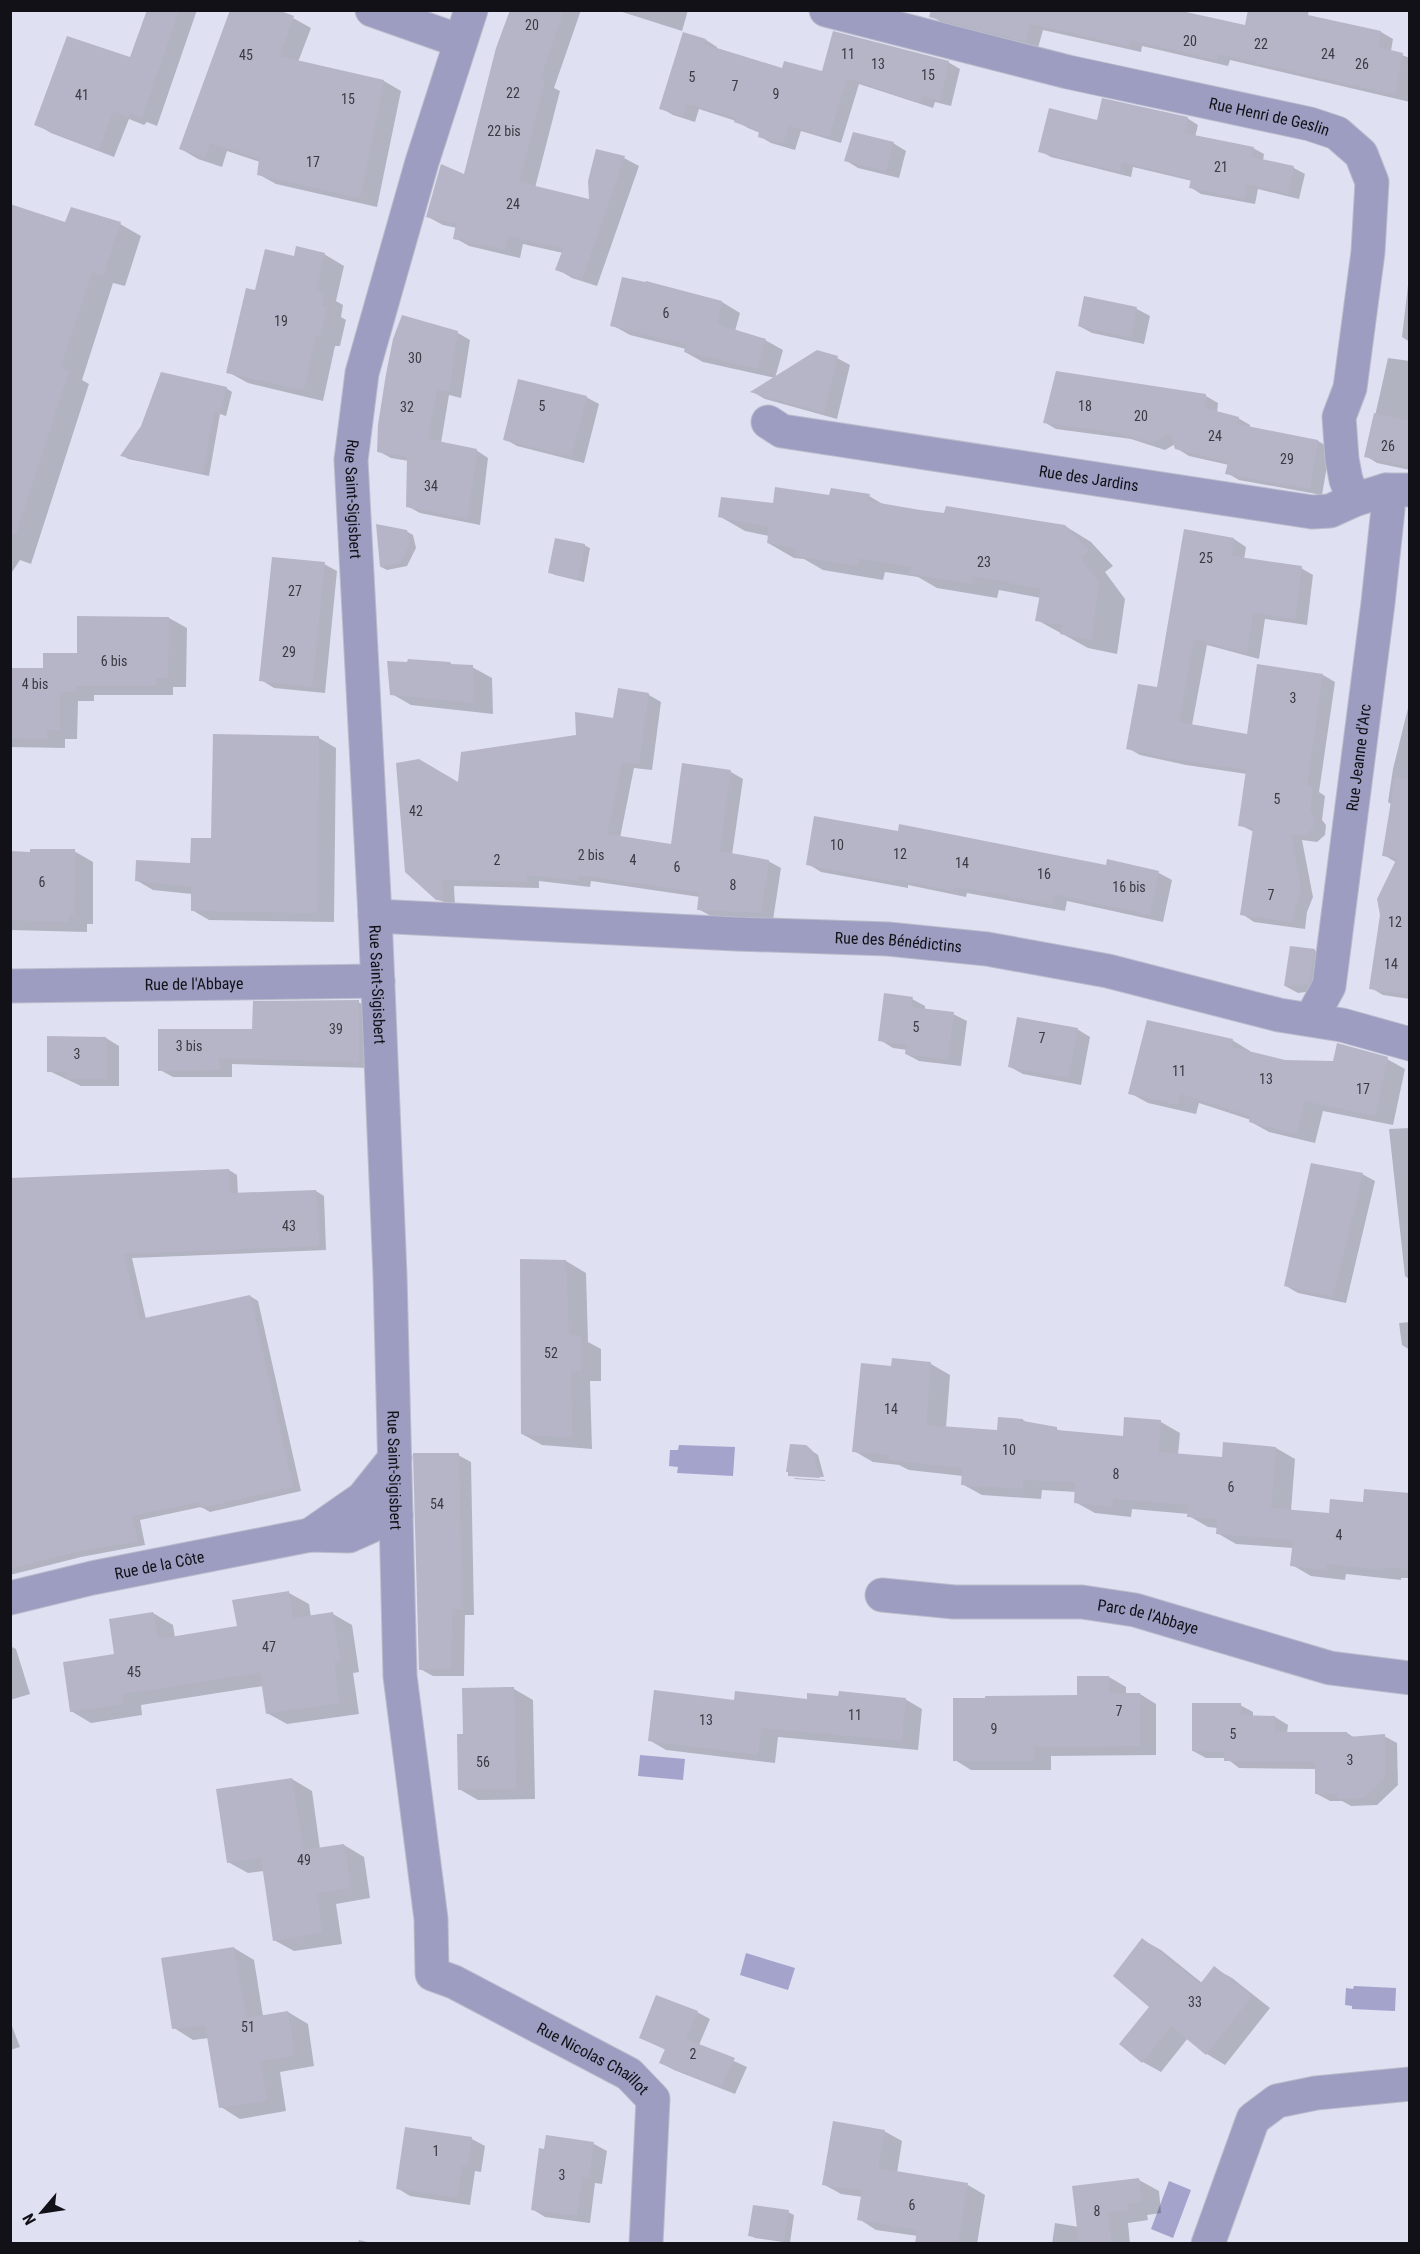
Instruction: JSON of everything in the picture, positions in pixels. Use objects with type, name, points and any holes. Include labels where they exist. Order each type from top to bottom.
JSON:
[{"type":"street","points":[[372,10],[460,41]]},
{"type":"street","name":"Rue Saint-Sigisbert","points":[[432,1974],[431,1919],[400,1676],[390,1275],[375,916],[351,460],[362,373],[422,162],[471,10]]},
{"type":"street","name":"Rue Henri de Geslin","points":[[826,10],[906,21],[1068,72],[1310,124],[1337,133],[1361,154],[1372,182],[1368,252],[1350,388],[1339,417],[1342,459],[1354,500]]},
{"type":"street","name":"Rue des Jardins","points":[[768,422],[782,431],[1312,512],[1330,511],[1354,500],[1398,490]]},
{"type":"street","name":"Rue Jeanne d'Arc","points":[[1311,1019],[1329,986],[1388,509],[1398,490]]},
{"type":"street","name":"Rue des Bénédictins","points":[[375,916],[736,934],[888,939],[987,949],[1108,970],[1280,1015],[1342,1025],[1410,1044]]},
{"type":"street","name":"Rue de l'Abbaye","points":[[10,986],[378,981]]},
{"type":"street","name":"Rue de la Côte","points":[[310,1535],[363,1498],[395,1458]]},
{"type":"street","name":"Rue de la Côte","points":[[10,1598],[92,1578],[310,1535],[349,1536],[396,1515]]},
{"type":"street","name":"Parc de l'Abbaye","points":[[882,1594],[954,1602],[1082,1602],[1125,1608],[1330,1668],[1410,1678]]},
{"type":"street","name":"Rue Nicolas Chaillot","points":[[432,1974],[454,1982],[629,2074],[653,2099],[646,2244]]},
{"type":"street","points":[[1208,2244],[1254,2120],[1276,2101],[1316,2093],[1410,2084]]},
{"type":"water","points":[[679,1445],[735,1447],[733,1476],[677,1473],[678,1467],[669,1466],[670,1450],[678,1450]]},
{"type":"water","points":[[640,1755],[685,1759],[683,1780],[638,1776]]},
{"type":"water","points":[[746,1953],[795,1968],[788,1990],[740,1975]]},
{"type":"water","points":[[1354,1986],[1396,1988],[1395,2011],[1352,2009],[1352,2006],[1345,2005],[1346,1988],[1353,1989]]},
{"type":"water","points":[[1169,2181],[1191,2190],[1173,2238],[1151,2229]]},
{"type":"building","points":[[147,10],[179,10],[142,118],[131,114],[128,117],[113,111],[99,150],[34,125],[67,36],[130,57]]},
{"type":"building","points":[[230,10],[278,10],[294,16],[279,56],[384,80],[360,198],[257,175],[259,159],[210,143],[205,158],[179,149]]},
{"type":"building","points":[[510,10],[564,10],[540,79],[545,81],[519,182],[589,199],[588,181],[596,149],[625,156],[582,279],[555,270],[563,249],[508,236],[505,250],[453,239],[456,224],[426,217],[441,164],[464,174],[496,48]]},
{"type":"building","points":[[931,10],[1177,10],[1245,25],[1248,10],[1309,10],[1308,15],[1381,31],[1378,47],[1403,53],[1395,95],[1218,54],[1216,60],[1130,40],[1129,46],[1030,24],[1026,42],[929,17]]},
{"type":"building","points":[[833,31],[949,61],[940,101],[923,96],[921,103],[847,78],[829,137],[789,126],[783,144],[758,137],[759,131],[734,122],[735,118],[687,104],[683,116],[659,109],[683,32],[706,39],[704,44],[782,68],[784,61],[822,71]]},
{"type":"building","points":[[1102,98],[1188,117],[1184,133],[1254,147],[1252,157],[1294,166],[1288,194],[1247,184],[1244,199],[1189,188],[1191,179],[1122,162],[1120,172],[1038,152],[1049,108],[1097,120]]},
{"type":"building","points":[[853,132],[894,142],[886,171],[844,161]]},
{"type":"building","points":[[10,204],[65,222],[71,207],[121,222],[103,276],[92,272],[60,368],[69,371],[16,534],[10,534]]},
{"type":"building","points":[[296,246],[325,253],[316,291],[324,293],[321,306],[327,307],[321,335],[316,336],[304,390],[226,373],[246,288],[255,290],[265,249],[294,256]]},
{"type":"building","points":[[622,277],[722,301],[717,324],[766,339],[757,369],[684,352],[686,344],[610,326]]},
{"type":"building","points":[[1084,296],[1137,307],[1131,338],[1078,326]]},
{"type":"building","points":[[402,315],[458,331],[449,392],[437,389],[428,439],[477,449],[468,519],[406,507],[407,457],[377,452],[378,425],[386,374],[393,339]]},
{"type":"building","points":[[817,350],[838,356],[824,413],[750,392]]},
{"type":"building","points":[[1056,371],[1206,394],[1205,408],[1239,417],[1237,424],[1318,440],[1310,489],[1225,474],[1228,462],[1175,449],[1170,433],[1152,443],[1117,433],[1043,423]]},
{"type":"building","points":[[161,372],[227,387],[220,413],[214,412],[203,474],[120,456],[141,426]]},
{"type":"building","points":[[518,379],[587,396],[571,457],[503,440]]},
{"type":"building","points":[[1374,413],[1410,421],[1410,467],[1364,457]]},
{"type":"building","points":[[775,487],[829,495],[831,488],[870,494],[868,501],[920,510],[944,513],[946,506],[1065,525],[1089,551],[1080,557],[1099,583],[1091,640],[1060,634],[1062,625],[1035,621],[1041,589],[973,576],[972,584],[909,574],[911,567],[859,558],[858,566],[795,556],[796,548],[767,543],[769,527],[718,517],[721,497],[773,503]]},
{"type":"building","points":[[376,524],[407,530],[410,544],[400,563],[380,567]]},
{"type":"building","points":[[1184,529],[1234,538],[1232,556],[1302,566],[1295,619],[1253,613],[1247,653],[1194,639],[1179,722],[1247,734],[1257,664],[1323,674],[1307,786],[1313,787],[1310,812],[1314,817],[1313,828],[1304,836],[1291,834],[1301,890],[1293,923],[1240,915],[1253,828],[1238,826],[1246,770],[1172,759],[1126,749],[1138,684],[1157,687]]},
{"type":"building","points":[[555,538],[585,544],[578,579],[548,573]]},
{"type":"building","points":[[272,557],[325,562],[312,687],[259,681]]},
{"type":"building","points":[[77,616],[169,617],[168,678],[156,678],[156,686],[76,686],[76,692],[60,692],[60,730],[47,730],[47,739],[10,738],[10,668],[43,668],[43,653],[77,653]]},
{"type":"building","points":[[408,659],[473,665],[474,703],[390,695],[387,661],[407,662]]},
{"type":"building","points":[[618,688],[649,693],[639,764],[622,762],[607,834],[671,844],[682,763],[731,770],[720,851],[769,860],[761,913],[697,910],[699,892],[578,875],[578,881],[527,875],[527,882],[442,880],[443,901],[436,900],[405,872],[396,763],[419,759],[458,782],[461,752],[576,735],[575,712],[613,718]]},
{"type":"building","points":[[213,734],[319,736],[317,913],[191,911],[191,887],[135,881],[136,860],[190,863],[191,838],[211,838]]},
{"type":"building","points":[[1395,777],[1410,779],[1410,995],[1369,989],[1380,915],[1377,899],[1397,858],[1382,856]]},
{"type":"building","points":[[814,816],[898,831],[899,824],[1106,865],[1107,859],[1159,871],[1150,915],[1054,894],[1052,905],[983,891],[954,887],[953,891],[806,865]]},
{"type":"building","points":[[30,849],[75,849],[74,914],[69,914],[69,922],[10,920],[10,851],[30,852]]},
{"type":"building","points":[[1290,946],[1315,949],[1309,984],[1284,986]]},
{"type":"building","points":[[884,993],[913,997],[911,1007],[954,1012],[948,1060],[905,1054],[906,1045],[878,1041]]},
{"type":"building","points":[[359,1000],[359,1062],[219,1058],[220,1070],[158,1071],[158,1029],[252,1029],[253,1001]]},
{"type":"building","points":[[1017,1017],[1078,1028],[1068,1078],[1008,1067]]},
{"type":"building","points":[[1147,1020],[1233,1039],[1232,1047],[1285,1060],[1333,1061],[1337,1043],[1388,1057],[1375,1116],[1305,1101],[1297,1134],[1249,1122],[1250,1116],[1181,1094],[1178,1105],[1128,1094]]},
{"type":"building","points":[[47,1036],[106,1037],[107,1079],[67,1079],[66,1072],[47,1072]]},
{"type":"building","points":[[1311,1163],[1363,1173],[1333,1297],[1284,1286]]},
{"type":"building","points":[[229,1169],[230,1193],[316,1190],[319,1246],[124,1254],[140,1319],[250,1295],[293,1487],[201,1508],[199,1502],[132,1516],[138,1541],[72,1553],[10,1569],[10,1178]]},
{"type":"building","points":[[520,1259],[566,1260],[569,1335],[581,1336],[582,1371],[571,1371],[572,1438],[521,1434]]},
{"type":"building","points":[[892,1358],[931,1362],[926,1425],[997,1430],[998,1417],[1023,1419],[1023,1421],[1057,1427],[1057,1430],[1123,1436],[1124,1417],[1161,1420],[1159,1452],[1222,1457],[1223,1442],[1276,1447],[1271,1508],[1329,1513],[1330,1499],[1363,1502],[1364,1489],[1410,1493],[1410,1569],[1382,1567],[1382,1570],[1327,1564],[1326,1570],[1290,1566],[1293,1540],[1216,1534],[1217,1519],[1187,1517],[1188,1505],[1113,1499],[1112,1507],[1074,1503],[1075,1482],[1023,1480],[1022,1489],[961,1485],[962,1468],[888,1460],[888,1455],[852,1452],[861,1363],[891,1366]]},
{"type":"building","points":[[790,1444],[806,1445],[812,1450],[820,1478],[788,1476],[786,1472]]},
{"type":"building","points":[[413,1453],[459,1453],[462,1609],[452,1609],[451,1669],[419,1670]]},
{"type":"building","points":[[289,1591],[293,1618],[333,1612],[340,1661],[334,1662],[339,1703],[266,1714],[260,1673],[122,1694],[123,1704],[70,1712],[63,1662],[114,1654],[109,1619],[153,1612],[158,1639],[237,1626],[232,1600]]},
{"type":"building","points":[[1077,1676],[1109,1676],[1109,1693],[1140,1693],[1140,1746],[1034,1747],[1034,1761],[953,1761],[953,1698],[1077,1695]]},
{"type":"building","points":[[514,1687],[516,1789],[458,1790],[457,1734],[463,1734],[462,1688]]},
{"type":"building","points":[[654,1690],[734,1700],[735,1691],[807,1699],[807,1693],[838,1696],[839,1691],[906,1698],[902,1741],[761,1728],[758,1755],[648,1741]]},
{"type":"building","points":[[1192,1703],[1241,1703],[1241,1715],[1275,1716],[1275,1732],[1347,1732],[1348,1737],[1385,1734],[1385,1777],[1364,1798],[1337,1799],[1337,1794],[1315,1794],[1315,1762],[1224,1761],[1224,1752],[1192,1751]]},
{"type":"building","points":[[292,1778],[303,1850],[344,1844],[351,1888],[317,1893],[322,1933],[273,1941],[261,1858],[227,1863],[216,1789]]},
{"type":"building","points":[[1142,1938],[1200,1984],[1214,1966],[1252,1996],[1206,2055],[1171,2026],[1142,2063],[1119,2044],[1149,2007],[1113,1976]]},
{"type":"building","points":[[234,1947],[246,2018],[288,2011],[295,2055],[261,2061],[267,2101],[219,2108],[205,2025],[172,2029],[161,1958]]},
{"type":"building","points":[[656,1995],[698,2011],[686,2039],[735,2058],[721,2087],[659,2063],[665,2049],[639,2038]]},
{"type":"building","points":[[833,2121],[885,2130],[878,2168],[968,2183],[958,2244],[915,2244],[917,2230],[857,2220],[862,2190],[822,2185]]},
{"type":"building","points":[[405,2127],[472,2137],[468,2165],[462,2165],[457,2198],[396,2189]]},
{"type":"building","points":[[546,2135],[594,2142],[589,2178],[582,2177],[577,2216],[531,2210],[539,2148],[544,2149]]},
{"type":"building","points":[[1139,2178],[1142,2202],[1128,2204],[1129,2210],[1108,2212],[1112,2244],[1079,2244],[1072,2186]]},
{"type":"building","points":[[753,2205],[789,2210],[784,2241],[748,2236]]}]
